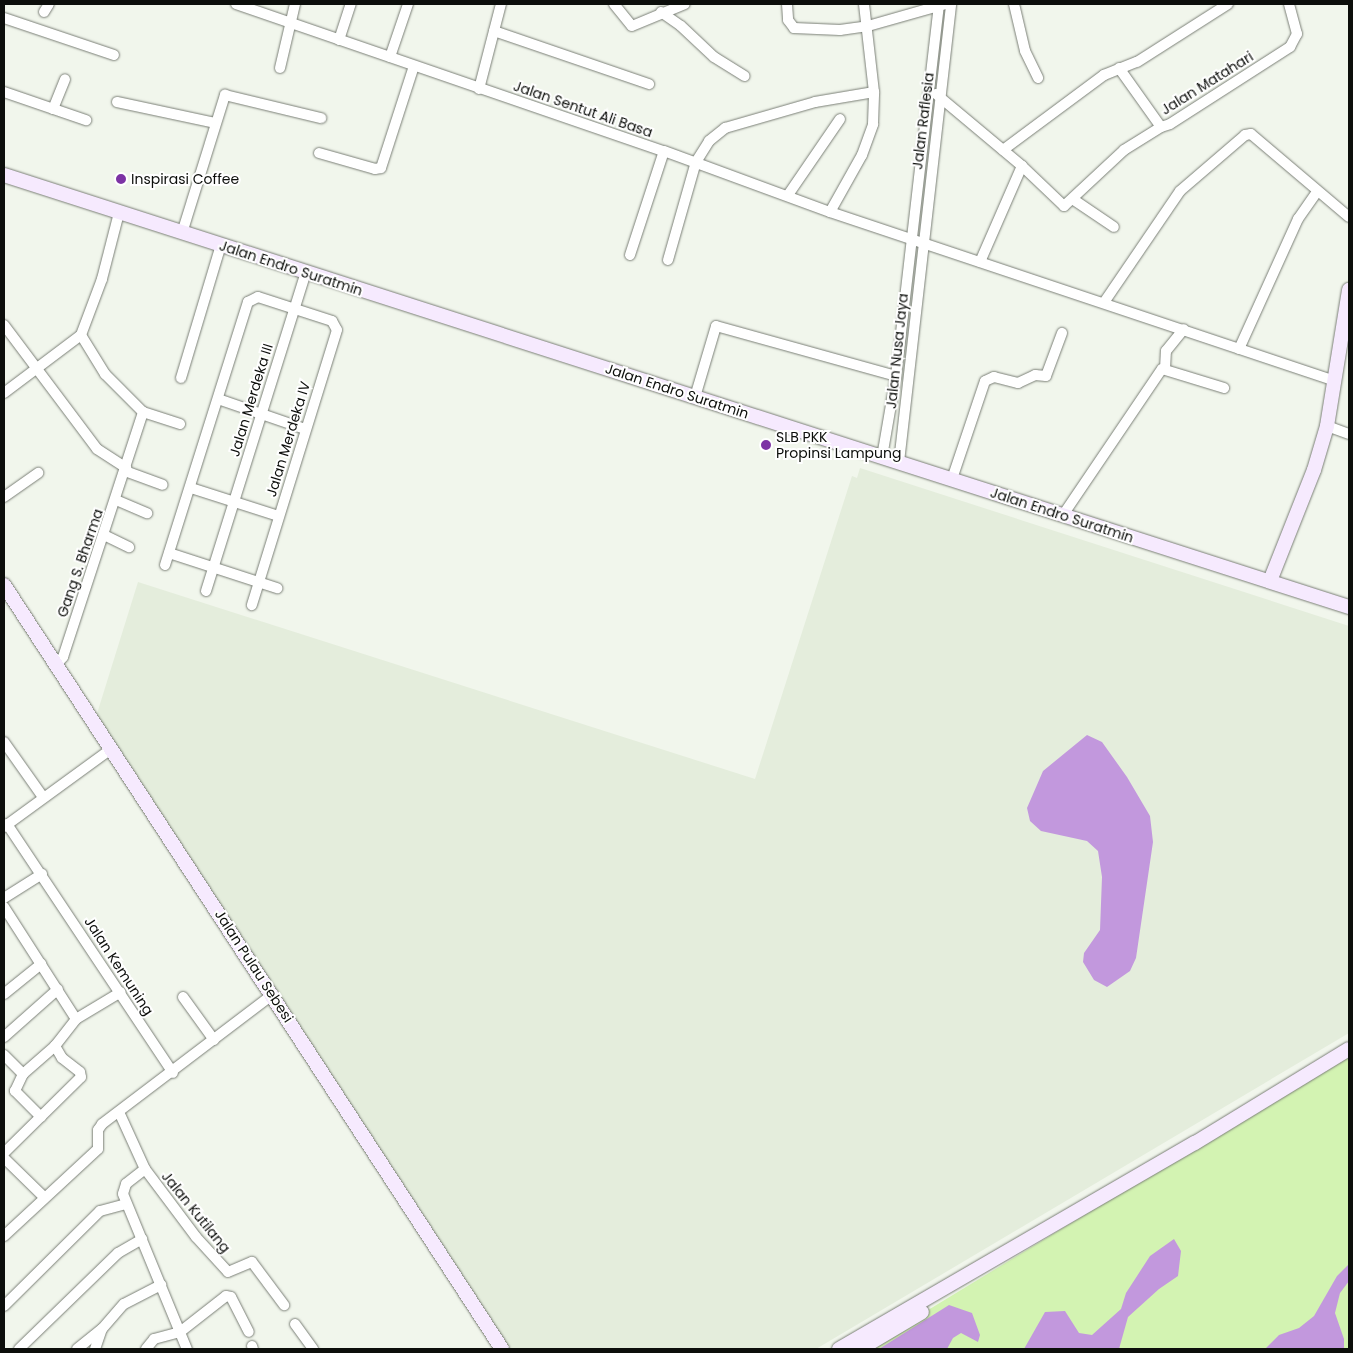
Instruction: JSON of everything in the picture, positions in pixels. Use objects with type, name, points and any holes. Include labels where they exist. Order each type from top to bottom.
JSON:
[{"type":"street","name":"Jalan Sentut Ali Basa","points":[[236,4],[696,162],[830,212],[1105,301],[1335,381]]},
{"type":"street","points":[[280,68],[295,4]]},
{"type":"street","points":[[339,40],[351,4]]},
{"type":"street","points":[[390,57],[408,4]]},
{"type":"street","points":[[479,89],[501,4]]},
{"type":"street","points":[[614,4],[632,26],[638,26],[661,12],[685,4]]},
{"type":"street","points":[[787,4],[790,25],[798,30],[840,30],[868,26],[940,4],[946,4]]},
{"type":"street","points":[[830,212],[870,138],[874,92],[864,4]]},
{"type":"street","name":"Jalan Raflesia","points":[[922,242],[935,94],[940,4]]},
{"type":"street","name":"Jalan Raflesia","points":[[911,239],[951,4]]},
{"type":"street","points":[[1014,4],[1025,51],[1038,78]]},
{"type":"street","points":[[1210,4],[1217,12]]},
{"type":"street","points":[[1003,150],[1104,75],[1137,62],[1228,4]]},
{"type":"street","name":"Jalan Matahari","points":[[1119,68],[1161,127],[1290,47],[1297,34],[1290,4]]},
{"type":"street","points":[[661,12],[681,26],[714,57],[744,76]]},
{"type":"street","points":[[4,18],[114,55]]},
{"type":"street","points":[[494,31],[649,84]]},
{"type":"street","points":[[319,152],[375,169],[381,168],[414,66]]},
{"type":"street","points":[[53,109],[65,78]]},
{"type":"street","points":[[4,92],[86,120]]},
{"type":"street","points":[[668,260],[696,162],[709,141],[726,128],[815,102],[874,92]]},
{"type":"street","points":[[182,232],[224,96],[228,94],[321,118]]},
{"type":"street","points":[[935,94],[1022,166],[1064,206],[1074,200],[1124,150],[1161,127]]},
{"type":"street","points":[[117,102],[216,123]]},
{"type":"street","points":[[788,195],[840,119]]},
{"type":"street","points":[[1105,301],[1180,192],[1231,144],[1246,135],[1251,134],[1349,218]]},
{"type":"street","points":[[630,255],[664,151]]},
{"type":"street","points":[[980,262],[1022,166]]},
{"type":"street","name":"Jalan Endro Suratmin","points":[[4,175],[1349,607]]},
{"type":"street","points":[[1239,349],[1298,219],[1317,192]]},
{"type":"street","points":[[1074,200],[1114,227]]},
{"type":"street","points":[[4,393],[81,335],[102,279],[119,213]]},
{"type":"street","name":"Jalan Nusa Jaya","points":[[882,457],[896,376],[911,239]]},
{"type":"street","name":"Jalan Nusa Jaya","points":[[899,462],[922,242]]},
{"type":"street","points":[[181,378],[221,245]]},
{"type":"street","name":"Jalan Merdeka III","points":[[206,591],[306,272]]},
{"type":"street","points":[[1270,581],[1314,470],[1326,426],[1346,336],[1349,290]]},
{"type":"street","points":[[165,565],[250,300],[258,297],[295,307]]},
{"type":"street","name":"Jalan Merdeka IV","points":[[252,605],[337,328],[332,322],[295,307]]},
{"type":"street","points":[[4,324],[100,453],[125,469],[163,485]]},
{"type":"street","points":[[695,397],[716,326],[896,376]]},
{"type":"street","points":[[1063,515],[1165,369],[1166,351],[1184,330]]},
{"type":"street","points":[[952,479],[985,381],[994,377],[1018,383],[1034,375],[1046,376],[1062,332]]},
{"type":"street","points":[[81,335],[105,374],[143,412],[180,424]]},
{"type":"street","points":[[1165,369],[1224,388]]},
{"type":"street","points":[[218,399],[305,429]]},
{"type":"street","name":"Gang S. Bharma","points":[[56,665],[63,656],[116,500],[143,412]]},
{"type":"street","points":[[1326,426],[1349,434]]},
{"type":"street","points":[[4,497],[38,473]]},
{"type":"street","points":[[191,488],[278,516]]},
{"type":"street","points":[[116,500],[147,513]]},
{"type":"street","points":[[104,535],[129,547]]},
{"type":"street","points":[[169,554],[277,588]]},
{"type":"street","name":"Jalan Pulau Sebesi","points":[[4,585],[274,994],[502,1349]]},
{"type":"street","points":[[4,742],[44,797]]},
{"type":"street","points":[[5,825],[111,749]]},
{"type":"street","name":"Jalan Kemuning","points":[[5,825],[42,874],[173,1073]]},
{"type":"street","points":[[4,898],[42,874]]},
{"type":"street","points":[[4,907],[76,1019]]},
{"type":"street","points":[[4,994],[41,964]]},
{"type":"street","points":[[4,1037],[58,989]]},
{"type":"street","points":[[41,1117],[15,1090],[23,1074],[55,1046],[76,1019],[121,992]]},
{"type":"street","points":[[4,1236],[98,1149],[99,1128],[274,994]]},
{"type":"street","points":[[183,997],[214,1040]]},
{"type":"street","points":[[4,1153],[81,1078],[80,1072],[62,1058],[55,1046]]},
{"type":"street","points":[[839,1349],[1349,1049]]},
{"type":"street","points":[[4,1054],[23,1074]]},
{"type":"street","points":[[860,1349],[1349,1060]]},
{"type":"street","points":[[119,1112],[145,1169]]},
{"type":"street","points":[[4,1158],[44,1197]]},
{"type":"street","name":"Jalan Kutilang","points":[[126,1204],[124,1186],[145,1169],[171,1208],[225,1270],[232,1272],[247,1262],[252,1262],[284,1305]]},
{"type":"street","points":[[4,1306],[100,1211],[126,1204],[142,1238],[187,1349]]},
{"type":"street","points":[[20,1349],[112,1258],[129,1244],[142,1238]]},
{"type":"street","points":[[80,1346],[102,1329],[128,1300],[161,1285]]},
{"type":"street","points":[[146,1349],[159,1336],[180,1332],[226,1296],[231,1298],[249,1332]]},
{"type":"street","points":[[295,1324],[313,1349]]},
{"type":"street","points":[[80,1346],[95,1349],[102,1329]]},
{"type":"shaded area","points":[[860,468],[1349,626],[1349,1033],[816,1349],[508,1349],[95,720],[138,582],[755,779],[852,476],[857,478]]},
{"type":"shaded area","points":[[1087,735],[1102,742],[1127,777],[1150,816],[1153,842],[1136,958],[1130,971],[1107,987],[1094,980],[1083,962],[1084,953],[1100,930],[1102,877],[1098,851],[1087,841],[1041,831],[1030,821],[1027,808],[1043,771]]},
{"type":"shaded area","points":[[1174,1239],[1181,1251],[1178,1276],[1159,1289],[1128,1317],[1119,1349],[1024,1349],[1045,1312],[1065,1311],[1079,1333],[1092,1335],[1121,1309],[1126,1293],[1150,1256]]},
{"type":"shaded area","points":[[1349,1264],[1349,1281],[1340,1293],[1335,1313],[1344,1339],[1344,1349],[1265,1349],[1279,1335],[1299,1328],[1314,1316],[1337,1276]]},
{"type":"shaded area","points":[[949,1305],[972,1313],[980,1335],[978,1342],[961,1333],[953,1338],[947,1349],[879,1349]]},
{"type":"green space","points":[[1349,1054],[1349,1349],[864,1349]]},
{"type":"place","name":"Inspirasi Coffee","points":[[121,179]]},
{"type":"place","name":"SLB PKK Propinsi Lampung","points":[[766,445]]}]
